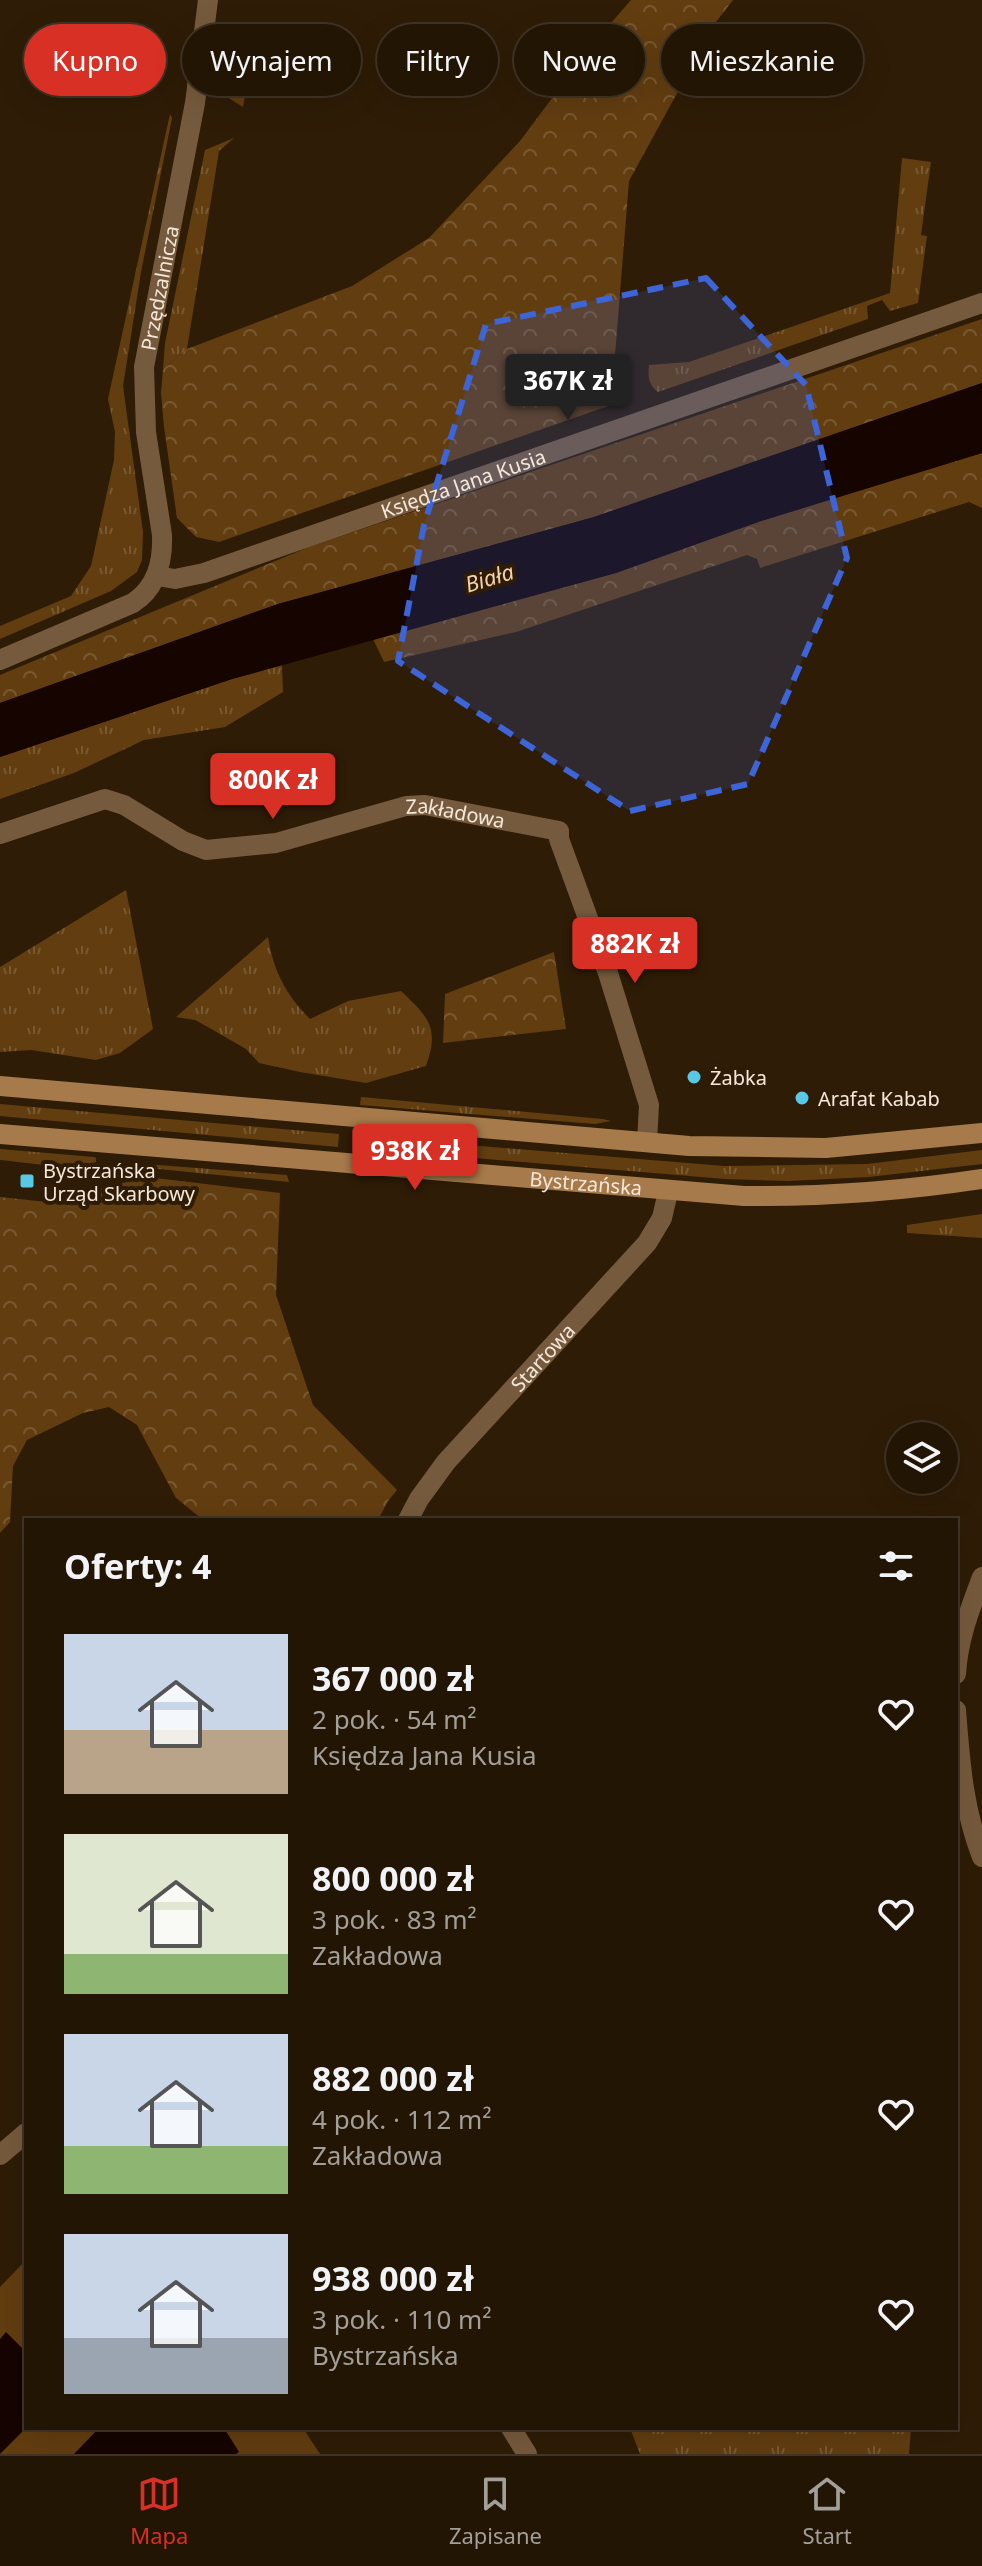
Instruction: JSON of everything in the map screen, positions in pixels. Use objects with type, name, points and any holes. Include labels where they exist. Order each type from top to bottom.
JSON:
[{"type":"main road","points":[[0,1086],[647,1142],[758,1148],[826,1148],[982,1133]]},
{"type":"main road","name":"Bystrzańska","points":[[0,1134],[668,1192],[795,1197],[918,1189],[982,1179]]},
{"type":"street","name":"Przędzalnicza","points":[[157,576],[162,535],[146,432],[144,367],[195,103],[208,0]]},
{"type":"street","name":"Księdza Jana Kusia","points":[[157,576],[175,579],[204,573],[982,303]]},
{"type":"street","points":[[0,660],[133,603],[142,597],[157,576]]},
{"type":"street","name":"Zakładowa","points":[[0,834],[105,799],[124,805],[193,847],[206,850],[276,843],[406,806],[425,805],[559,831],[559,839],[608,973],[649,1105],[647,1142]]},
{"type":"street","name":"Startowa","points":[[409,1518],[446,1462],[647,1243],[662,1218],[668,1192]]},
{"type":"street","points":[[958,1650],[967,1614],[982,1577]]},
{"type":"street","points":[[958,1730],[965,1799],[971,1829],[982,1857]]},
{"type":"street","points":[[0,2155],[24,2135]]},
{"type":"street","points":[[512,2430],[527,2454]]},
{"type":"highlighted area","points":[[706,278],[806,385],[847,558],[748,784],[630,811],[398,661],[424,525],[486,324]]},
{"type":"green space","points":[[631,0],[733,0],[715,24],[661,24],[661,96],[676,96],[629,181],[611,405],[219,542],[196,537],[177,518],[164,427],[161,393],[163,369],[187,349],[352,286],[429,238],[520,141],[554,96],[645,96],[645,24],[610,24]]},
{"type":"green space","points":[[226,96],[245,96],[243,107]]},
{"type":"green space","points":[[170,114],[172,118],[141,272],[123,386],[143,532],[142,560],[137,572],[111,591],[0,639],[0,626],[71,596],[91,566],[114,460],[115,432],[108,399]]},
{"type":"green space","points":[[234,138],[219,151],[187,349],[163,369],[165,343],[205,150]]},
{"type":"green space","points":[[902,158],[931,162],[921,235],[927,236],[918,303],[890,311],[882,300],[867,306],[868,319],[658,392],[652,386],[649,365],[689,362],[890,293]]},
{"type":"green space","points":[[982,319],[982,383],[594,517],[278,604],[0,703],[0,675],[309,547]]},
{"type":"green space","points":[[982,453],[982,508],[969,502],[760,568],[757,559],[747,555],[516,632],[384,662],[373,639],[616,573],[761,521]]},
{"type":"green space","points":[[282,665],[283,692],[225,727],[144,740],[74,773],[0,799],[0,757]]},
{"type":"green space","points":[[126,890],[153,1029],[120,1053],[96,1060],[31,1050],[0,1052],[0,967]]},
{"type":"green space","points":[[268,937],[282,981],[310,1019],[348,1001],[401,991],[429,1024],[432,1041],[426,1066],[366,1083],[300,1072],[259,1063],[246,1049],[206,1026],[195,1020],[176,1017]]},
{"type":"green space","points":[[554,952],[566,1029],[443,1043],[445,994]]},
{"type":"green space","points":[[361,1097],[611,1121],[595,1124],[360,1105]]},
{"type":"green space","points":[[0,1104],[339,1134],[338,1147],[0,1116]]},
{"type":"green space","points":[[359,1136],[724,1166],[867,1164],[982,1150],[982,1164],[869,1177],[788,1181],[725,1179],[357,1148]]},
{"type":"green space","points":[[0,1149],[94,1157],[96,1162],[60,1166],[0,1160]]},
{"type":"green space","points":[[145,1164],[287,1175],[289,1182],[148,1168],[101,1178]]},
{"type":"green space","points":[[147,1177],[280,1193],[276,1295],[313,1405],[397,1490],[379,1518],[201,1518],[176,1498],[137,1425],[109,1407],[83,1413],[27,1440],[13,1466],[10,1522],[0,1533],[0,1197],[47,1202]]},
{"type":"green space","points":[[982,1214],[982,1238],[907,1233],[907,1225]]},
{"type":"green space","points":[[24,2262],[24,2430],[304,2430],[320,2454],[0,2454],[0,2287]]},
{"type":"green space","points":[[631,2430],[911,2430],[909,2454],[640,2454]]},
{"type":"water","name":"Biała","points":[[982,383],[982,453],[761,521],[616,573],[232,679],[0,757],[0,703],[278,604],[594,517]]},
{"type":"water","points":[[6,2332],[24,2350],[24,2430],[0,2454],[0,2339]]},
{"type":"water","points":[[97,2430],[225,2430],[239,2452],[236,2454],[74,2454]]},
{"type":"place","name":"Żabka","points":[[694,1077]]},
{"type":"place","name":"Arafat Kabab","points":[[802,1098]]},
{"type":"place","name":"Bystrzańska Urząd Skarbowy","points":[[27,1181]]}]
